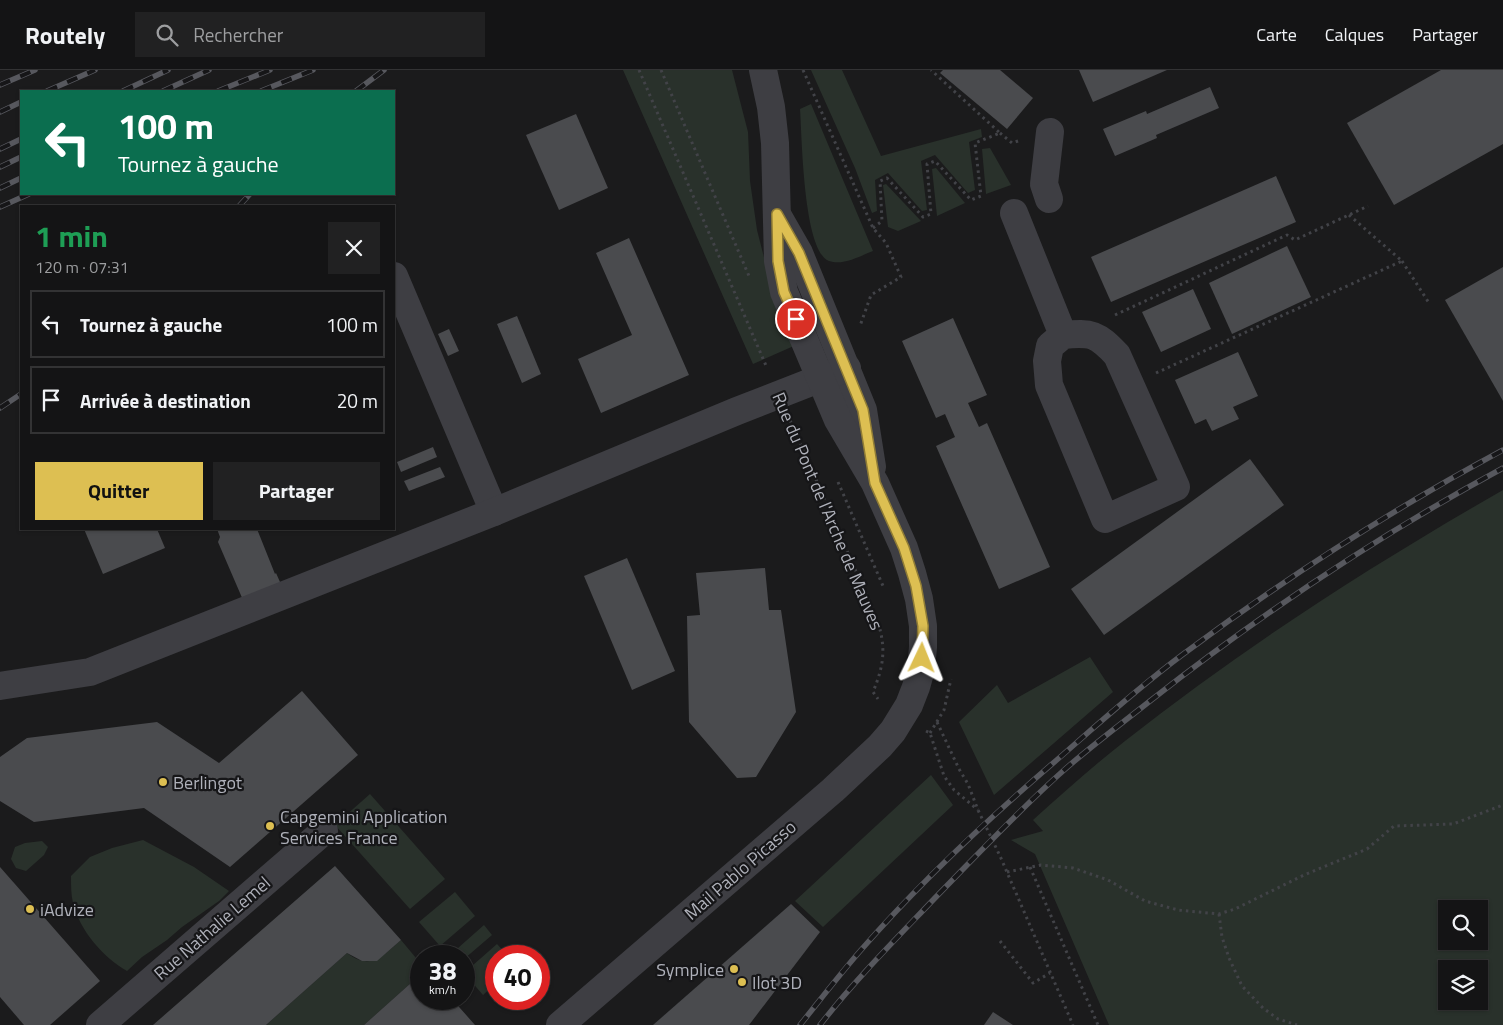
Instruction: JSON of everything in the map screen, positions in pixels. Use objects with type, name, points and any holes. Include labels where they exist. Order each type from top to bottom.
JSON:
[{"type":"street","points":[[763,70],[771,107],[775,143],[778,261],[784,292],[838,420],[875,483],[904,548],[919,599],[923,626],[923,647],[918,678],[906,711]]},
{"type":"street","points":[[1049,199],[1044,184],[1050,132]]},
{"type":"street","points":[[1014,213],[1063,335]]},
{"type":"street","points":[[777,214],[799,253],[863,410],[875,483]]},
{"type":"street","points":[[395,278],[494,512]]},
{"type":"street","points":[[1083,333],[1092,336],[1101,338],[1117,355],[1176,488],[1105,519],[1049,385],[1047,361],[1050,346],[1063,335],[1083,333]]},
{"type":"street","points":[[0,686],[90,672],[494,512],[820,377],[847,368]]},
{"type":"street","name":"Mail Pablo Picasso","points":[[560,1025],[840,784],[880,746],[906,711]]},
{"type":"street","name":"Rue Nathalie Lemel","points":[[100,1025],[324,831]]},
{"type":"path","name":"Rue du Pont de l'Arche de Mauves","points":[[639,70],[878,622],[882,636],[883,660],[873,692],[879,702],[936,722]]},
{"type":"path","points":[[661,70],[750,277]]},
{"type":"path","points":[[803,70],[873,228],[886,243],[901,277],[871,295],[858,333]]},
{"type":"path","points":[[873,228],[882,221],[880,181],[887,178],[923,218],[931,214],[926,164],[935,161],[971,200],[981,196],[975,143],[1000,133],[931,70]]},
{"type":"path","points":[[1092,336],[1100,322],[1287,235],[1296,240],[1368,206]]},
{"type":"path","points":[[1349,215],[1402,261],[1429,303]]},
{"type":"path","points":[[1130,384],[1402,261]]},
{"type":"path","name":"Rue du Pont de l'Arche de Mauves","points":[[836,478],[884,587]]},
{"type":"path","points":[[951,678],[944,710],[930,733],[944,776],[954,790],[978,810]]},
{"type":"path","name":"Rue du Pont de l'Arche de Mauves","points":[[906,711],[930,733]]},
{"type":"path","points":[[936,722],[968,784],[1072,1025]]},
{"type":"path","points":[[1007,872],[1041,865],[1073,868],[1108,880],[1145,901],[1178,910],[1219,914],[1234,909],[1304,875],[1367,849],[1394,826],[1453,824],[1503,805]]},
{"type":"path","points":[[1030,867],[1098,1025]]},
{"type":"path","points":[[1219,914],[1222,936],[1229,958],[1242,986],[1263,1008],[1278,1019],[1297,1025]]},
{"type":"path","points":[[1000,941],[1033,983],[1050,973]]},
{"type":"shaded area","points":[[623,70],[732,70],[748,132],[750,181],[757,230],[769,277],[796,345],[753,364]]},
{"type":"shaded area","points":[[811,70],[842,70],[881,156],[981,129],[982,137],[969,142],[975,190],[968,193],[935,155],[921,161],[927,210],[922,211],[888,173],[875,180],[877,211],[872,213],[855,168]]},
{"type":"shaded area","points":[[811,104],[873,251],[846,261],[829,261],[820,253],[809,215],[803,166],[800,109]]},
{"type":"shaded area","points":[[990,148],[1011,185],[986,194],[982,149]]},
{"type":"shaded area","points":[[936,168],[965,203],[937,216],[932,169]]},
{"type":"shaded area","points":[[886,184],[921,221],[898,231],[888,227],[883,185]]},
{"type":"shaded area","points":[[1503,490],[1503,1025],[1109,1025],[1035,854],[1011,840],[1043,831],[1033,820],[1113,750],[1170,706],[1262,640],[1405,548]]},
{"type":"shaded area","points":[[1090,657],[1113,692],[994,795],[959,722],[997,685],[1008,703]]},
{"type":"shaded area","points":[[931,775],[953,805],[823,927],[795,901]]},
{"type":"shaded area","points":[[370,794],[445,879],[410,909],[335,825]]},
{"type":"shaded area","points":[[143,840],[194,867],[229,891],[219,901],[142,957],[127,971],[101,951],[81,923],[72,900],[71,876],[90,857],[112,848]]},
{"type":"shaded area","points":[[42,841],[48,847],[44,855],[26,871],[16,868],[11,859],[15,847],[25,843]]},
{"type":"shaded area","points":[[455,892],[475,916],[441,945],[419,922]]},
{"type":"shaded area","points":[[484,925],[492,935],[475,950],[475,945],[461,945]]},
{"type":"shaded area","points":[[401,940],[410,951],[410,984],[364,1025],[266,1025],[347,953],[363,961],[370,961],[382,956]]},
{"type":"shaded area","points":[[485,955],[485,993],[483,995],[475,986],[475,963]]},
{"type":"building","points":[[943,70],[1000,70],[1033,98],[1007,129],[940,73]]},
{"type":"building","points":[[1079,70],[1167,70],[1093,102]]},
{"type":"building","points":[[1441,70],[1503,70],[1503,144],[1394,205],[1347,123]]},
{"type":"building","points":[[1210,87],[1219,108],[1156,135],[1157,138],[1115,156],[1103,129],[1146,111],[1147,114]]},
{"type":"building","points":[[576,114],[608,188],[559,210],[526,135]]},
{"type":"building","points":[[1276,176],[1296,222],[1111,302],[1091,257]]},
{"type":"building","points":[[629,238],[689,375],[601,413],[578,359],[632,335],[596,253]]},
{"type":"building","points":[[1287,246],[1311,297],[1232,334],[1209,283]]},
{"type":"building","points":[[1503,267],[1503,401],[1445,300]]},
{"type":"building","points":[[1193,289],[1211,329],[1161,352],[1142,312]]},
{"type":"building","points":[[517,316],[541,374],[522,383],[497,324]]},
{"type":"building","points":[[953,318],[987,395],[968,403],[979,427],[987,423],[1050,567],[999,589],[936,446],[955,437],[945,414],[936,418],[902,341]]},
{"type":"building","points":[[449,329],[459,351],[448,356],[438,334]]},
{"type":"building","points":[[1238,352],[1258,396],[1233,407],[1239,419],[1212,431],[1206,419],[1195,424],[1175,380]]},
{"type":"building","points":[[433,447],[437,457],[401,472],[397,462]]},
{"type":"building","points":[[1250,459],[1284,505],[1104,635],[1071,589]]},
{"type":"building","points":[[440,467],[445,477],[409,491],[404,481]]},
{"type":"building","points":[[84,530],[157,530],[165,548],[103,574]]},
{"type":"building","points":[[217,530],[257,530],[280,582],[279,586],[243,600],[218,542],[220,537]]},
{"type":"building","points":[[627,558],[675,671],[632,690],[584,576]]},
{"type":"building","points":[[765,568],[769,610],[781,610],[796,712],[756,777],[737,778],[689,722],[687,616],[700,615],[696,573]]},
{"type":"building","name":"Berlingot","points":[[302,691],[358,755],[230,867],[144,808],[34,822],[0,801],[0,757],[27,738],[157,722],[219,763]]},
{"type":"building","points":[[335,866],[401,940],[377,961],[362,961],[347,953],[266,1025],[153,1025]]},
{"type":"building","points":[[0,867],[100,981],[50,1025],[24,1025],[0,997]]},
{"type":"building","name":"Ilot 3D","points":[[791,904],[820,932],[749,1025],[653,1025]]},
{"type":"building","points":[[410,984],[410,1010],[462,1010],[475,1025],[364,1025]]},
{"type":"building","points":[[993,1012],[1013,1025],[984,1025]]},
{"type":"railway","points":[[0,85],[35,70]]},
{"type":"railway","points":[[49,90],[95,70]]},
{"type":"railway","points":[[125,90],[168,70]]},
{"type":"railway","points":[[165,90],[209,70]]},
{"type":"railway","points":[[220,90],[270,70]]},
{"type":"railway","points":[[263,90],[313,70]]},
{"type":"railway","points":[[357,90],[384,70]]},
{"type":"railway","points":[[0,112],[20,102]]},
{"type":"railway","points":[[0,149],[20,139]]},
{"type":"railway","points":[[0,167],[20,157]]},
{"type":"railway","points":[[0,188],[20,178]]},
{"type":"railway","points":[[0,207],[27,195]]},
{"type":"railway","points":[[240,205],[249,195]]},
{"type":"railway","points":[[0,408],[20,395]]},
{"type":"railway","points":[[800,1025],[861,950],[907,899],[1007,804],[1150,680],[1259,599],[1339,546],[1503,450]]},
{"type":"railway","points":[[820,1025],[876,960],[997,834],[1084,753],[1235,637],[1322,577],[1411,520],[1503,468]]},
{"type":"place","name":"Berlingot","points":[[163,782]]},
{"type":"place","name":"Capgemini Application Services France","points":[[270,826]]},
{"type":"place","name":"iAdvize","points":[[30,909]]},
{"type":"place","name":"Symplice","points":[[734,969]]},
{"type":"place","name":"Ilot 3D","points":[[742,982]]},
{"type":"route","points":[[796,319],[784,292],[778,261],[777,214],[799,253],[863,410],[875,483],[904,548],[916,586],[923,626],[922,658]]}]
